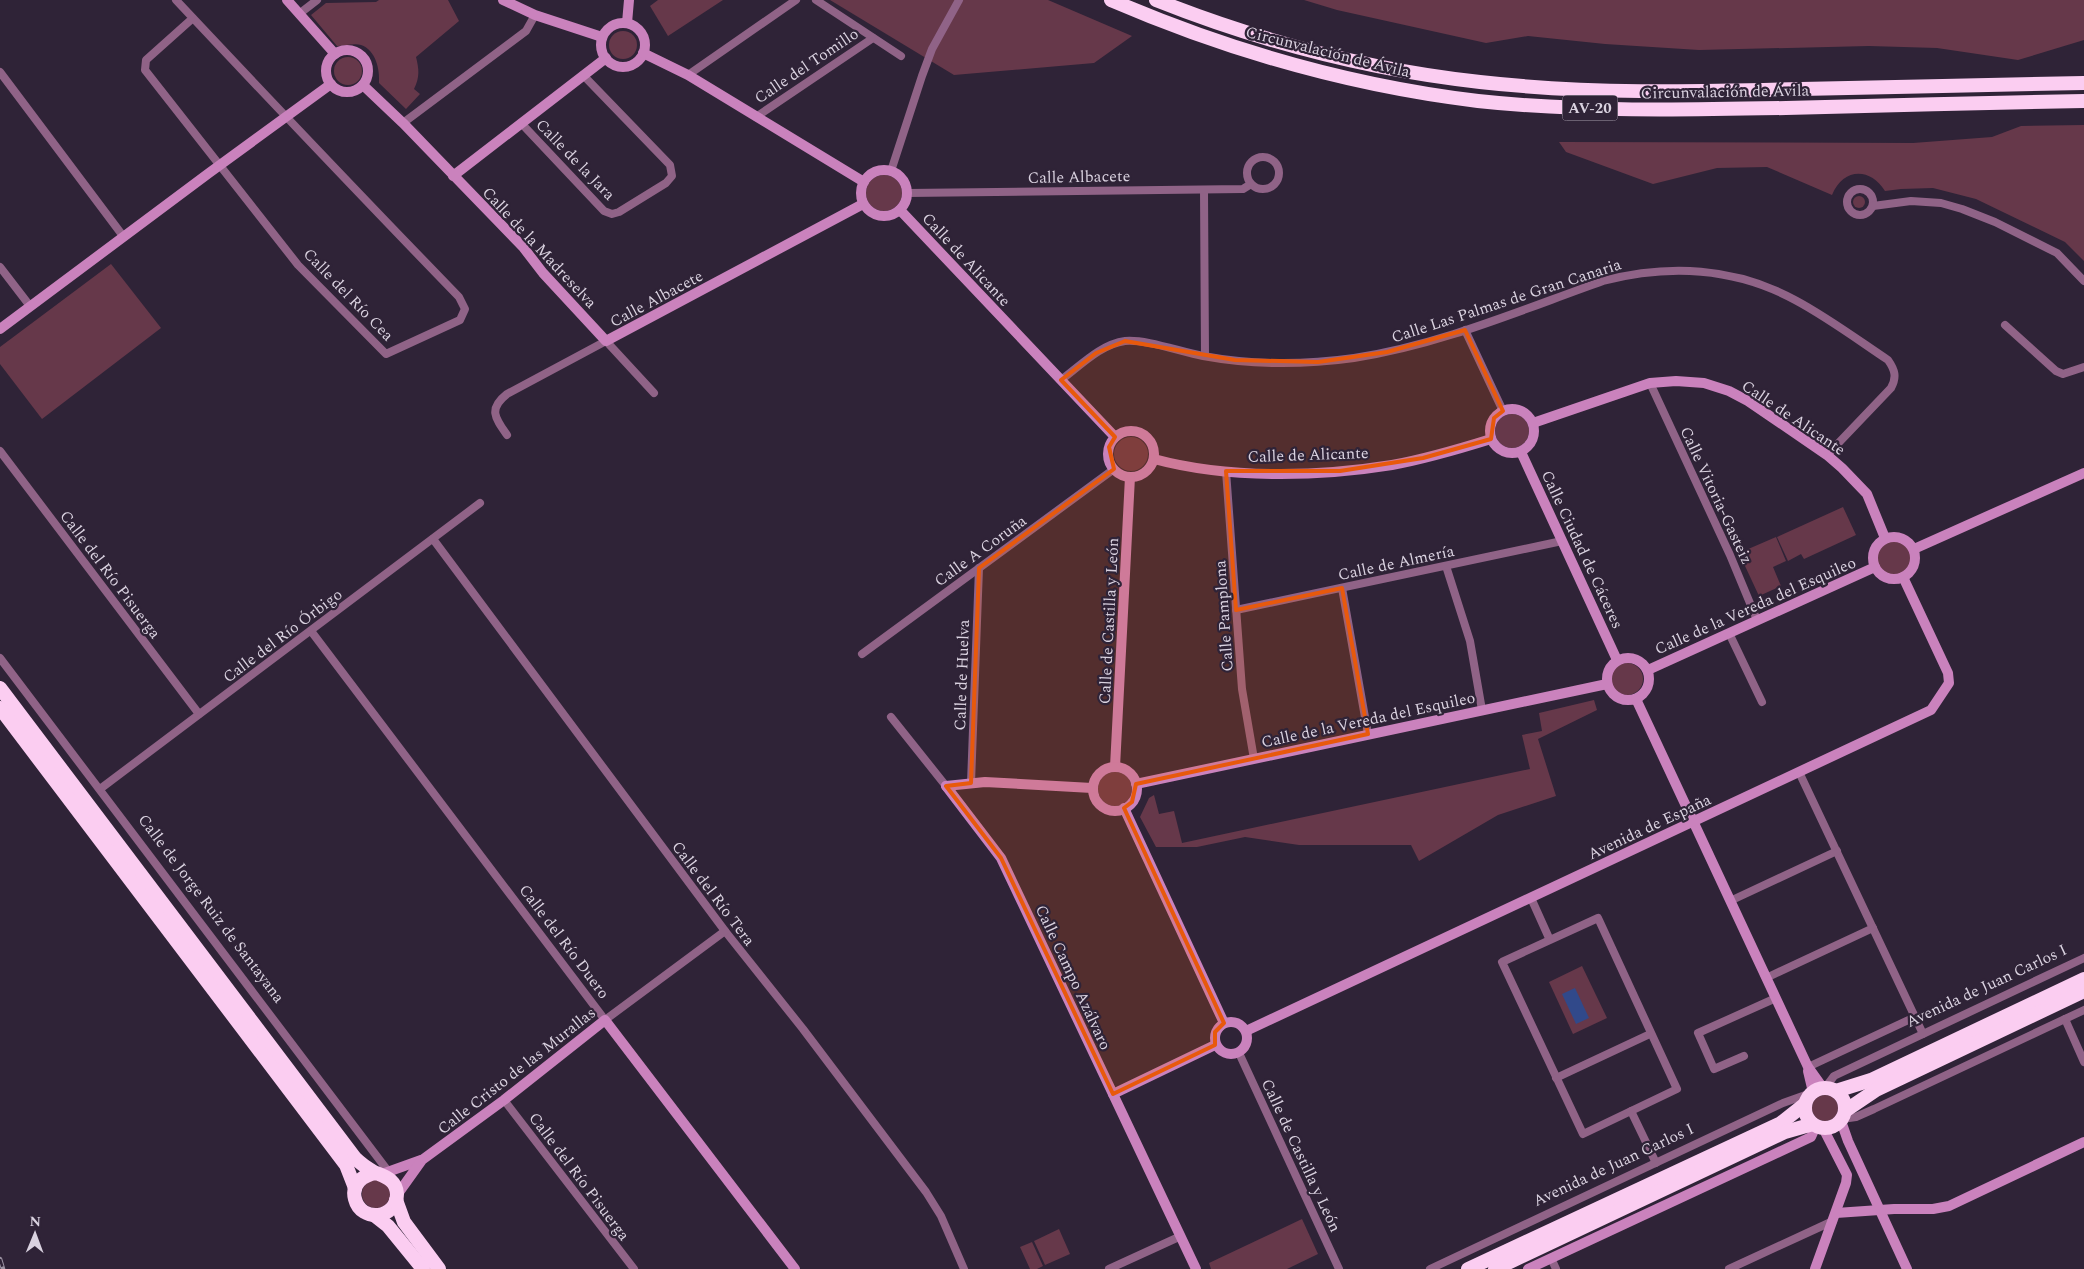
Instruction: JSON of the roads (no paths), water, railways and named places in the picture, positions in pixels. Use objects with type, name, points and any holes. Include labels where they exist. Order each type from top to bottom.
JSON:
[{"type":"highway","name":"Circunvalación de Ávila","points":[[1111,0],[1232,46],[1305,66],[1358,80],[1478,100],[1619,110],[1708,110],[2084,101]]},
{"type":"highway","name":"Circunvalación de Ávila","points":[[1156,0],[1236,29],[1365,63],[1478,82],[1545,88],[1702,92],[2084,84]]},
{"type":"highway","points":[[0,688],[356,1158],[363,1166],[389,1183]]},
{"type":"highway","points":[[0,708],[346,1165],[355,1188],[356,1202],[359,1208],[388,1226],[423,1269]]},
{"type":"highway","name":"Avenida de Juan Carlos I","points":[[1468,1269],[1781,1123],[1819,1092],[1871,1080],[2084,979]]},
{"type":"highway","points":[[1495,1269],[1785,1132],[1817,1126],[1833,1127],[1876,1090],[2084,991]]},
{"type":"highway","points":[[1817,1126],[1806,1115],[1819,1092],[1842,1096],[1845,1103],[1843,1117]]},
{"type":"highway","points":[[355,1188],[363,1177],[389,1183]]},
{"type":"highway","points":[[374,1216],[388,1212],[389,1183]]},
{"type":"highway","name":"Calle de Jorge Ruiz de Santayana","points":[[389,1183],[404,1222],[439,1269]]},
{"type":"street","name":"Calle del Río Cea","points":[[176,0],[193,18],[286,118],[459,297],[465,309],[460,320],[386,354],[298,265],[146,70],[146,60],[193,18]]},
{"type":"street","points":[[287,0],[335,54]]},
{"type":"street","points":[[299,14],[318,0]]},
{"type":"street","points":[[503,0],[535,16],[602,37]]},
{"type":"street","points":[[627,23],[629,0]]},
{"type":"street","points":[[688,75],[796,0]]},
{"type":"street","name":"Calle del Tomillo","points":[[816,0],[901,56]]},
{"type":"street","points":[[891,171],[932,49],[959,0]]},
{"type":"street","points":[[403,123],[526,32],[535,16]]},
{"type":"street","points":[[627,23],[638,29],[642,34],[644,40],[643,52],[635,63],[616,65],[606,58],[601,44],[602,37],[610,27],[627,23]]},
{"type":"street","name":"Calle del Tomillo","points":[[756,117],[872,38]]},
{"type":"street","points":[[350,50],[356,51],[365,59],[369,72],[363,85],[357,90],[343,92],[331,84],[326,72],[330,59],[335,54],[350,50]]},
{"type":"street","name":"Calle del Tomillo","points":[[643,52],[688,75],[864,182]]},
{"type":"street","name":"Calle de la Jara","points":[[453,176],[606,58]]},
{"type":"street","points":[[0,72],[123,236]]},
{"type":"street","name":"Calle de la Jara","points":[[521,123],[604,212],[608,214],[619,212],[666,183],[672,176],[670,165],[584,76]]},
{"type":"street","points":[[0,329],[123,236],[331,84]]},
{"type":"street","name":"Calle de la Madreselva","points":[[363,85],[403,123],[523,247],[543,273],[654,393]]},
{"type":"street","points":[[1266,157],[1275,162],[1279,171],[1277,181],[1270,188],[1260,189],[1251,184],[1247,175],[1249,165],[1256,158],[1266,157]]},
{"type":"street","points":[[880,170],[891,171],[899,176],[905,184],[907,193],[905,202],[900,210],[891,215],[880,216],[870,212],[864,204],[861,193],[864,182],[870,174],[880,170]]},
{"type":"street","name":"Calle Albacete","points":[[907,193],[1243,189],[1251,184]]},
{"type":"street","points":[[1204,190],[1205,356]]},
{"type":"street","points":[[1872,206],[1911,201],[1941,203],[1962,209],[1996,222],[2057,254],[2084,281]]},
{"type":"street","name":"Calle Albacete","points":[[507,435],[495,419],[495,408],[498,401],[507,394],[864,204]]},
{"type":"street","name":"Calle de Alicante","points":[[900,210],[1115,438]]},
{"type":"street","points":[[0,266],[30,306]]},
{"type":"street","name":"Calle Las Palmas de Gran Canaria","points":[[1061,380],[1096,353],[1112,344],[1125,341],[1139,342],[1205,356],[1279,363],[1326,361],[1387,352],[1465,330],[1603,281],[1657,270],[1688,270],[1748,280],[1796,300],[1888,360],[1894,369],[1895,380],[1891,388],[1827,455]]},
{"type":"street","points":[[2005,325],[2056,372],[2063,374],[2084,367]]},
{"type":"street","points":[[1465,330],[1502,411]]},
{"type":"street","name":"Calle de Alicante","points":[[1533,423],[1650,383],[1676,381],[1704,383],[1729,391],[1748,401],[1827,455],[1867,494],[1885,538]]},
{"type":"street","name":"Calle Vitoria-Gasteiz","points":[[1650,383],[1730,555],[1757,620]]},
{"type":"street","points":[[1514,409],[1526,414],[1533,423],[1534,434],[1530,445],[1521,452],[1509,453],[1498,449],[1491,439],[1490,428],[1494,418],[1502,411],[1514,409]]},
{"type":"street","points":[[1125,432],[1137,432],[1148,437],[1154,447],[1154,459],[1149,469],[1140,475],[1130,477],[1114,469],[1109,458],[1109,447],[1115,438],[1125,432]]},
{"type":"street","name":"Calle de Alicante","points":[[1154,459],[1226,471],[1284,473],[1340,471],[1392,465],[1491,439]]},
{"type":"street","name":"Calle del Río Pisuerga","points":[[0,451],[199,714]]},
{"type":"street","name":"Calle Ciudad de Cáceres","points":[[1521,452],[1617,660]]},
{"type":"street","name":"Calle A Coruña","points":[[862,654],[1114,469]]},
{"type":"street","name":"Calle Pamplona","points":[[1226,471],[1242,689],[1254,759]]},
{"type":"street","points":[[1914,549],[2084,473]]},
{"type":"street","name":"Calle de Castilla y León","points":[[1115,767],[1130,477]]},
{"type":"street","name":"Calle del Río Órbigo","points":[[100,789],[480,503]]},
{"type":"street","points":[[1896,536],[1907,540],[1914,549],[1916,560],[1912,570],[1904,577],[1892,579],[1882,576],[1875,567],[1873,556],[1877,545],[1885,538],[1896,536]]},
{"type":"street","name":"Calle del Río Tera","points":[[433,539],[725,931],[803,1029],[926,1192],[941,1216],[964,1269]]},
{"type":"street","name":"Calle de Almería","points":[[1236,610],[1562,541]]},
{"type":"street","points":[[1446,566],[1470,641],[1482,710]]},
{"type":"street","name":"Calle de la Vereda del Esquileo","points":[[1648,670],[1875,567]]},
{"type":"street","name":"Calle de Huelva","points":[[971,783],[979,568]]},
{"type":"street","name":"Avenida de España","points":[[1246,1031],[1931,710],[1949,683],[1948,673],[1904,577]]},
{"type":"street","points":[[1342,588],[1368,734]]},
{"type":"street","name":"Calle del Río Duero","points":[[311,631],[795,1269]]},
{"type":"street","points":[[1729,633],[1762,702]]},
{"type":"street","points":[[1629,657],[1640,661],[1648,670],[1649,681],[1645,692],[1636,699],[1624,700],[1618,697],[1613,694],[1607,684],[1607,674],[1610,666],[1617,660],[1629,657]]},
{"type":"street","name":"Calle de Jorge Ruiz de Santayana","points":[[0,658],[100,789],[389,1183]]},
{"type":"street","name":"Calle de la Vereda del Esquileo","points":[[1136,784],[1607,684]]},
{"type":"street","points":[[1636,699],[1819,1092]]},
{"type":"street","name":"Calle Campo Azálvaro","points":[[892,718],[1001,858],[1196,1269]]},
{"type":"street","points":[[1115,767],[1124,769],[1132,775],[1136,784],[1136,794],[1132,802],[1124,808],[1113,810],[1103,807],[1095,799],[1092,788],[1096,777],[1104,769],[1115,767]]},
{"type":"street","points":[[1800,772],[1923,1034]]},
{"type":"street","points":[[946,786],[971,783],[1092,788]]},
{"type":"street","points":[[1124,808],[1224,1023]]},
{"type":"street","points":[[1730,900],[1837,851]]},
{"type":"street","points":[[1531,898],[1549,938]]},
{"type":"street","points":[[1598,918],[1650,1034],[1677,1090],[1583,1134],[1502,962],[1549,938],[1598,918]]},
{"type":"street","points":[[1766,978],[1873,928]]},
{"type":"street","name":"Calle Cristo de las Murallas","points":[[389,1183],[504,1100],[606,1020],[725,931]]},
{"type":"street","name":"Avenida de Juan Carlos I","points":[[1430,1269],[1783,1103],[1819,1092],[1834,1076],[2084,958]]},
{"type":"street","points":[[1744,1056],[1714,1069],[1698,1033],[1776,998]]},
{"type":"street","points":[[1907,1269],[1848,1141],[1843,1117],[1856,1117],[2084,1010]]},
{"type":"street","name":"Avenida de Juan Carlos I","points":[[1808,1067],[1915,1017]]},
{"type":"street","points":[[2064,1019],[2084,1062]]},
{"type":"street","points":[[1237,1022],[1246,1031],[1247,1043],[1238,1053],[1225,1054],[1216,1045],[1215,1032],[1224,1023],[1237,1022]]},
{"type":"street","points":[[1556,1078],[1650,1034]]},
{"type":"street","points":[[1113,1094],[1216,1045]]},
{"type":"street","name":"Calle de Castilla y León","points":[[1238,1053],[1339,1269]]},
{"type":"street","name":"Calle del Río Pisuerga","points":[[504,1100],[634,1269]]},
{"type":"street","points":[[1631,1111],[1656,1163]]},
{"type":"street","points":[[1528,1269],[1811,1137],[1817,1126],[1847,1175],[1846,1183],[1815,1269]]},
{"type":"street","points":[[1729,1269],[1834,1217],[1880,1210],[1933,1209],[1948,1206],[2084,1142]]},
{"type":"street","name":"Calle Cristo de las Murallas","points":[[389,1183],[422,1160]]},
{"type":"street","points":[[1109,1269],[1181,1236]]},
{"type":"street","points":[[1551,1258],[1556,1269]]},
{"type":"water","points":[[1575,988],[1589,1018],[1576,1024],[1562,994]]},
{"type":"railway","points":[[0,1259],[3,1269]]}]
